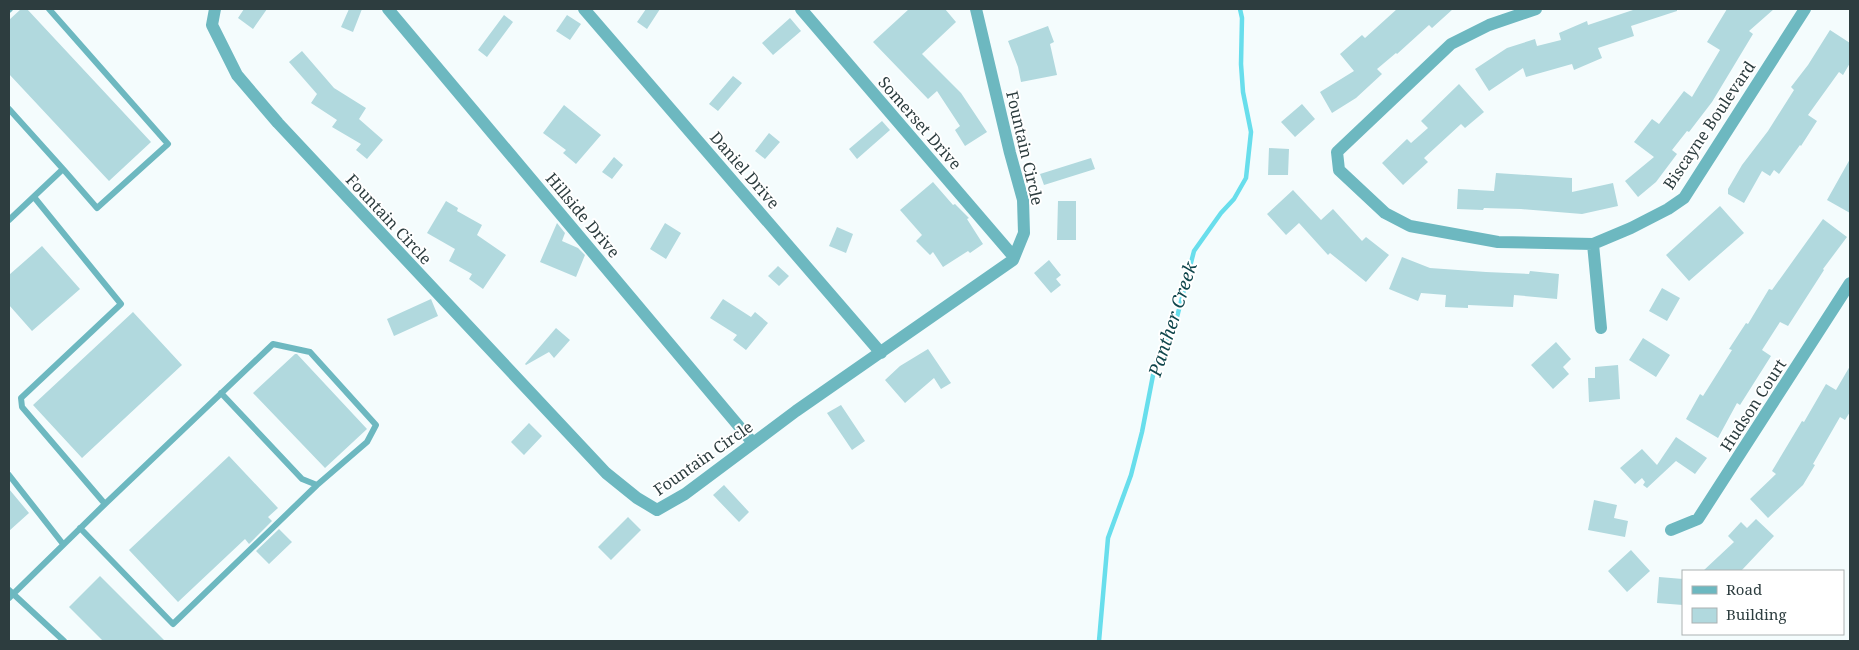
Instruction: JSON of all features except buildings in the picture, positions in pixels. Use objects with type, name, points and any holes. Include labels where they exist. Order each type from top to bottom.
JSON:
[{"type":"street","name":"Fountain Circle","points":[[215,9],[212,25],[237,75],[278,123],[567,434],[614,479],[637,498],[657,510],[685,494],[796,411],[1013,260],[1024,233],[1023,200],[976,9]]},
{"type":"street","name":"Hillside Drive","points":[[388,9],[753,442]]},
{"type":"street","name":"Daniel Drive","points":[[584,9],[881,353]]},
{"type":"street","name":"Somerset Drive","points":[[802,9],[1014,257]]},
{"type":"street","name":"Biscayne Boulevard","points":[[1536,9],[1488,25],[1451,44],[1337,152],[1339,170],[1385,213],[1410,226],[1498,242],[1592,244],[1631,228],[1668,209],[1684,198],[1805,9]]},
{"type":"street","points":[[1592,244],[1601,328]]},
{"type":"street","name":"Hudson Court","points":[[1671,530],[1698,519],[1850,284]]},
{"type":"lane","points":[[9,109],[97,208],[168,144],[48,9]]},
{"type":"lane","points":[[9,220],[63,169]]},
{"type":"lane","points":[[34,197],[121,304],[20,398],[22,407],[105,504]]},
{"type":"lane","points":[[64,641],[10,594],[273,344],[310,352],[376,425],[367,442],[317,485],[174,624],[80,528]]},
{"type":"lane","points":[[221,393],[302,479],[317,485]]},
{"type":"lane","points":[[9,476],[63,544]]},
{"type":"waterway","name":"Panther Creek","points":[[1099,641],[1108,538],[1131,475],[1142,432],[1155,365],[1177,317],[1194,251],[1221,213],[1234,199],[1246,178],[1251,132],[1243,92],[1241,64],[1242,18],[1240,9]]}]
